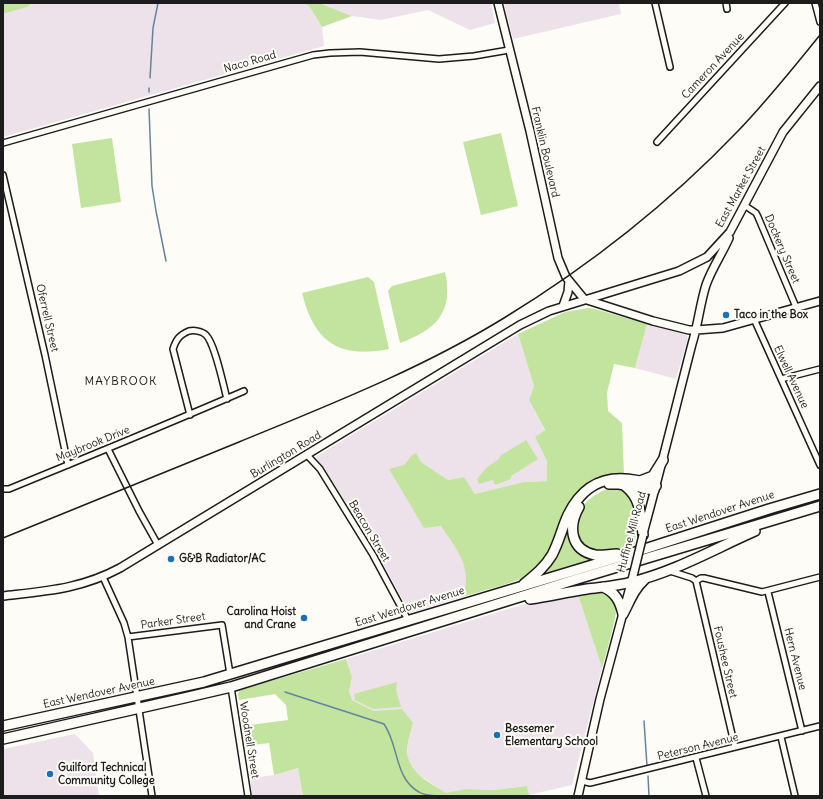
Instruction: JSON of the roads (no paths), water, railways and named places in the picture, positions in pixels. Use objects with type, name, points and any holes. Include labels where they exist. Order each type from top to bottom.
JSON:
[{"type":"highway","points":[[640,481],[653,476],[663,460]]},
{"type":"highway","points":[[520,587],[533,577],[548,560],[574,503],[585,490],[606,480],[622,478],[640,481],[655,488]]},
{"type":"highway","points":[[629,554],[595,555],[581,548],[575,541],[572,529],[575,514],[584,499],[591,492],[605,485],[612,484],[655,488]]},
{"type":"highway","points":[[624,485],[631,490],[640,507],[643,535]]},
{"type":"highway","name":"East Wendover Avenue","points":[[3,726],[187,686],[230,674],[629,554],[820,494]]},
{"type":"highway","name":"East Wendover Avenue","points":[[3,739],[231,686],[820,506]]},
{"type":"highway","points":[[486,607],[631,583],[669,571],[791,515]]},
{"type":"highway","points":[[622,614],[632,593],[646,578]]},
{"type":"highway","points":[[603,587],[608,589],[617,597],[622,614]]},
{"type":"main road","name":"Franklin Boulevard","points":[[498,3],[530,131],[558,258],[568,281],[584,299]]},
{"type":"main road","name":"East Market Street","points":[[567,304],[679,271],[709,256],[730,232],[783,132],[820,86]]},
{"type":"main road","name":"Huffine Mill Road","points":[[578,796],[600,699],[663,460],[672,419],[696,330],[702,299],[730,232]]},
{"type":"main road","points":[[709,256],[715,266]]},
{"type":"main road","points":[[709,256],[711,275]]},
{"type":"main road","points":[[567,304],[568,281]]},
{"type":"main road","points":[[584,299],[653,321],[689,330],[723,328],[820,301]]},
{"type":"main road","name":"Burlington Road","points":[[3,596],[61,589],[83,584],[103,577],[520,325],[567,304]]},
{"type":"street","points":[[654,3],[670,67]]},
{"type":"street","name":"Cameron Avenue","points":[[657,142],[785,3]]},
{"type":"street","points":[[815,3],[820,22]]},
{"type":"street","name":"Naco Road","points":[[3,143],[313,55],[330,52],[360,52],[439,59],[474,56],[509,50]]},
{"type":"street","name":"Oferrell Street","points":[[3,175],[45,356],[68,466]]},
{"type":"street","name":"Dockery Street","points":[[744,205],[756,213],[796,307]]},
{"type":"street","name":"Elwell Avenue","points":[[754,319],[820,465]]},
{"type":"street","points":[[190,415],[173,349],[176,340],[182,334],[191,330],[200,331],[206,334],[212,343],[227,399]]},
{"type":"street","points":[[781,379],[820,369]]},
{"type":"street","name":"Maybrook Drive","points":[[3,489],[9,489],[68,466],[244,391]]},
{"type":"street","points":[[108,449],[139,511],[158,544]]},
{"type":"street","name":"Beacon Street","points":[[307,455],[320,469],[373,555],[408,620]]},
{"type":"street","points":[[669,571],[675,571],[696,581],[700,578],[704,578],[748,590],[762,592],[768,592],[820,577]]},
{"type":"street","points":[[103,577],[124,623],[128,637],[152,796]]},
{"type":"street","name":"Foushee Street","points":[[696,581],[735,747]]},
{"type":"street","name":"Hern Avenue","points":[[768,592],[802,731]]},
{"type":"street","name":"Parker Street","points":[[128,637],[222,624],[230,674]]},
{"type":"street","name":"Woodnell Street","points":[[231,686],[248,796]]},
{"type":"street","name":"Peterson Avenue","points":[[582,781],[590,783],[781,737],[820,726]]},
{"type":"street","points":[[781,737],[795,796]]},
{"type":"street","points":[[696,758],[706,796]]},
{"type":"waterway","points":[[150,78],[153,28],[158,3]]},
{"type":"waterway","points":[[149,109],[152,186],[166,261]]},
{"type":"waterway","points":[[285,692],[384,724],[389,732],[405,778],[411,786],[421,793],[434,796]]},
{"type":"waterway","points":[[644,721],[647,766]]},
{"type":"waterway","points":[[648,776],[649,796]]},
{"type":"railway","points":[[3,538],[341,400],[440,354],[504,318],[536,298],[597,255],[655,209],[711,159],[780,84],[820,35]]},
{"type":"place","name":"Taco in the Box","points":[[726,315]]},
{"type":"place","name":"G&B Radiator/AC","points":[[171,559]]},
{"type":"place","name":"Carolina Hoist and Crane","points":[[304,618]]},
{"type":"place","name":"Bessemer Elementary School","points":[[497,735]]},
{"type":"place","name":"Guilford Technical Community College","points":[[50,774]]},
{"type":"district","name":"MAYBROOK","points":[[121,382]]}]
